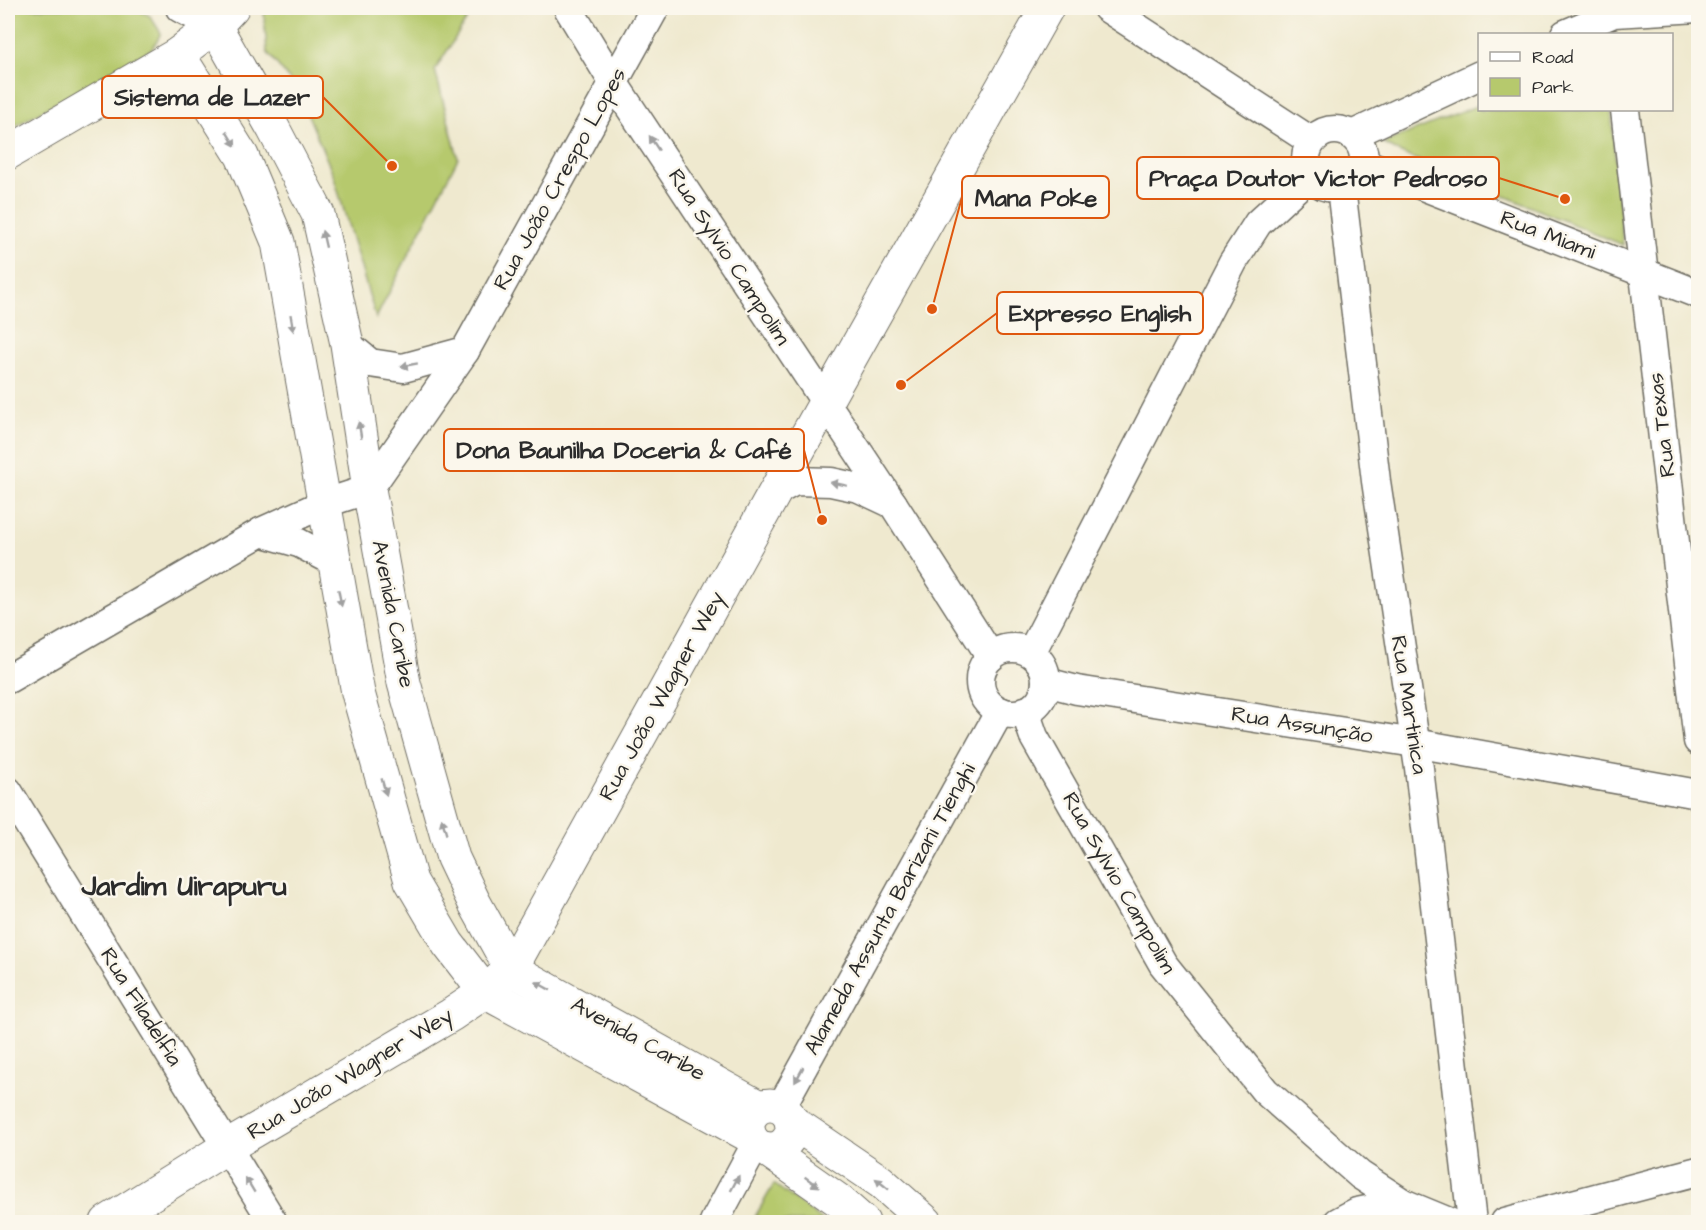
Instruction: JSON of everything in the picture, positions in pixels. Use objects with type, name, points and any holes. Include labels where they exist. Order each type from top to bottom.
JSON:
[{"type":"street","points":[[180,8],[223,17]]},
{"type":"street","name":"Rua Sylvio Campolim","points":[[568,8],[614,82],[893,504],[991,657]]},
{"type":"street","name":"Rua João Crespo Lopes","points":[[369,489],[465,351],[655,8]]},
{"type":"street","name":"Rua João Wagner Wey","points":[[107,1222],[227,1147],[451,1015],[485,992],[511,969],[825,402],[1047,8]]},
{"type":"street","points":[[1107,8],[1311,141]]},
{"type":"street","points":[[1568,33],[1614,18],[1698,8]]},
{"type":"street","points":[[8,153],[178,54],[223,17]]},
{"type":"street","name":"Avenida Caribe","points":[[223,17],[273,128],[318,214],[347,344],[369,489],[404,683],[453,858],[474,902],[511,969],[767,1127],[838,1200],[863,1222]]},
{"type":"street","name":"Avenida Caribe","points":[[178,54],[242,156],[278,242],[358,693],[411,881],[447,944],[485,992],[881,1182],[926,1222]]},
{"type":"street","points":[[1352,135],[1478,75]]},
{"type":"street","name":"Rua Texas","points":[[1625,111],[1698,741]]},
{"type":"street","points":[[1335,130],[1352,135],[1362,147],[1364,163],[1356,179],[1341,188],[1323,186],[1310,175],[1306,167],[1305,158],[1311,141],[1326,131],[1335,130]]},
{"type":"street","name":"Rua Miami","points":[[1364,163],[1698,294]]},
{"type":"street","points":[[1031,653],[1233,262],[1258,222],[1310,175]]},
{"type":"street","name":"Rua Martinica","points":[[1341,188],[1376,481],[1424,803],[1472,1222]]},
{"type":"street","points":[[347,344],[370,363],[403,368],[465,351]]},
{"type":"street","points":[[775,492],[795,481],[831,482],[859,488],[893,504]]},
{"type":"street","points":[[8,679],[261,532],[323,504],[369,489]]},
{"type":"street","points":[[261,532],[299,543],[333,561]]},
{"type":"street","points":[[1010,649],[1021,649],[1031,653],[1040,661],[1045,671],[1044,693],[1039,702],[1013,711],[986,698],[981,688],[981,677],[984,666],[991,657],[1000,651],[1010,649]]},
{"type":"street","name":"Rua Assunção","points":[[1046,682],[1077,690],[1415,743],[1698,794]]},
{"type":"street","name":"Rua Sylvio Campolim","points":[[1013,711],[1034,737],[1163,964],[1265,1091],[1360,1175],[1403,1203],[1449,1222]]},
{"type":"street","name":"Alameda Assunta Barizani Tienghi","points":[[714,1222],[767,1127],[1013,711]]},
{"type":"street","name":"Rua Filadelfia","points":[[8,791],[273,1222]]},
{"type":"street","points":[[1505,1222],[1698,1171]]},
{"type":"street","points":[[1338,1222],[1357,1212],[1403,1203]]},
{"type":"green space","points":[[8,8],[135,8],[150,16],[161,33],[152,49],[8,130]]},
{"type":"green space","points":[[268,8],[474,8],[435,70],[458,158],[376,318],[333,174],[297,89],[267,52],[264,15]]},
{"type":"green space","points":[[1478,105],[1478,111],[1611,111],[1623,245],[1401,153],[1383,143]]},
{"type":"green space","points":[[774,1184],[824,1222],[752,1222]]},
{"type":"place","name":"Sistema de Lazer","points":[[392,166]]},
{"type":"place","name":"Praça Doutor Victor Pedroso","points":[[1565,199]]},
{"type":"place","name":"Mana Poke","points":[[932,309]]},
{"type":"place","name":"Expresso English","points":[[901,385]]},
{"type":"place","name":"Dona Baunilha Doceria & Café","points":[[822,520]]},
{"type":"district","name":"Jardim Uirapuru","points":[[184,886]]}]
